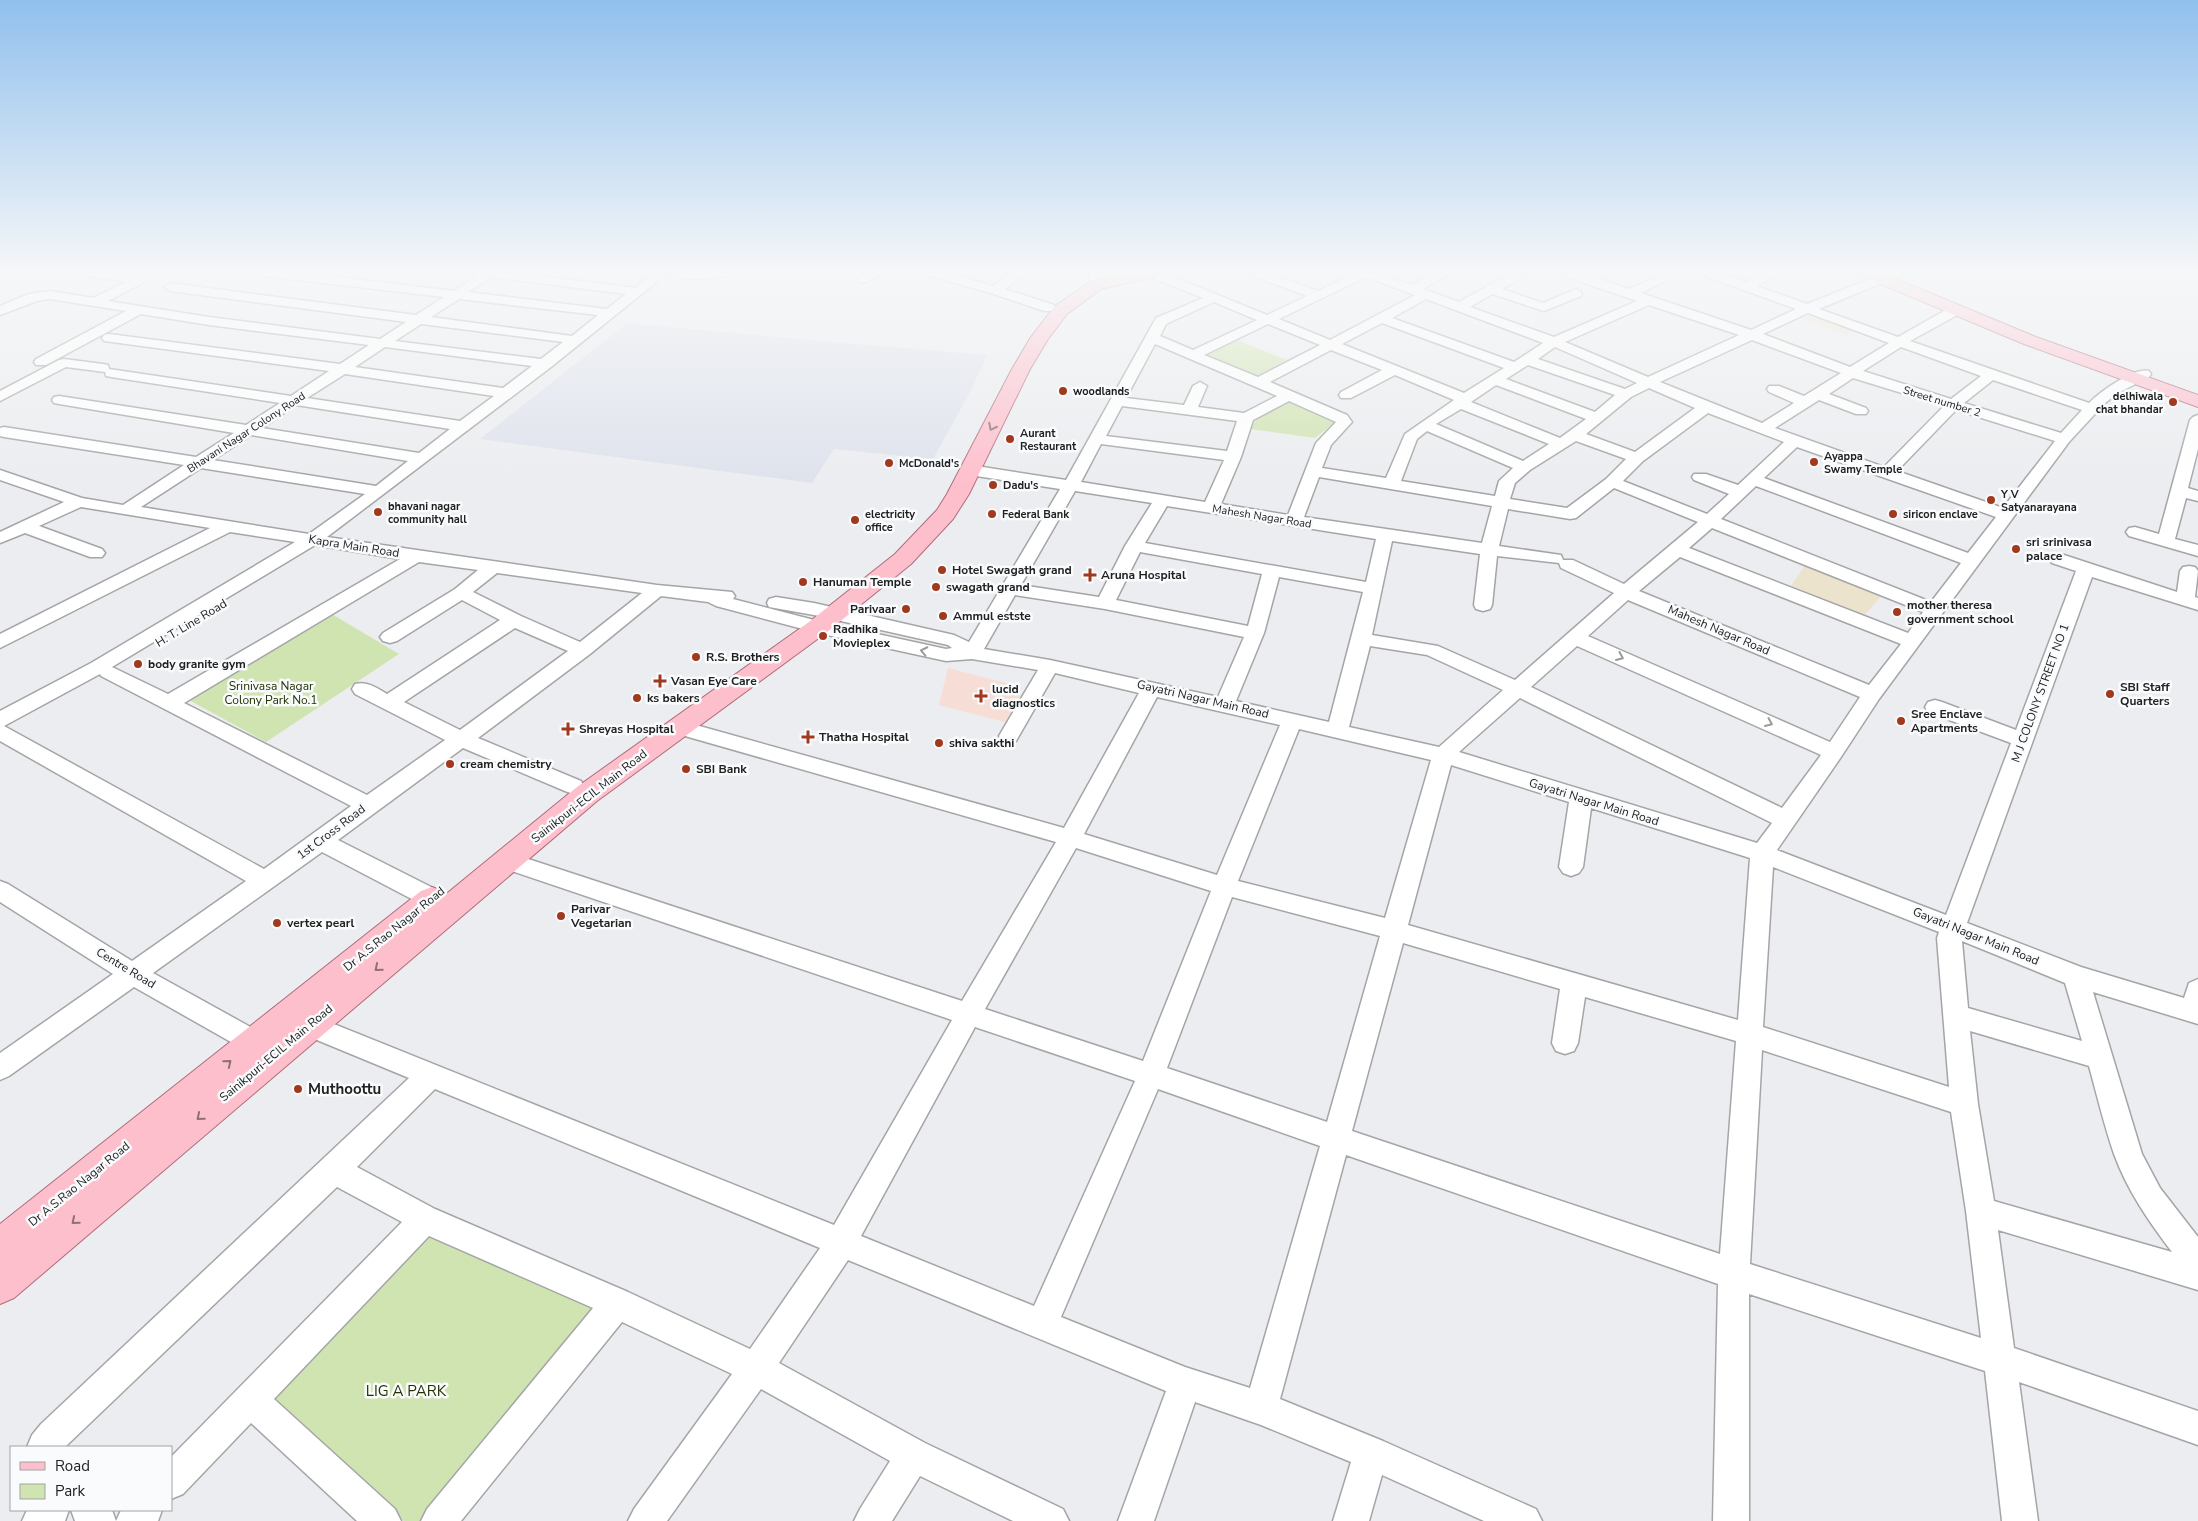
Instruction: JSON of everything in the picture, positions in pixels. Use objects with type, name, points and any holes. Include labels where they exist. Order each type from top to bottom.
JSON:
[{"type":"main road","name":"Sainikpuri-ECIL Main Road","points":[[0,1284],[587,794],[678,727],[816,618],[891,552],[953,468],[1021,343]]},
{"type":"main road","name":"Sainikpuri-ECIL Main Road","points":[[816,618],[903,559],[945,514],[958,494],[1035,343]]},
{"type":"main road","points":[[2048,343],[2140,376],[2198,392]]},
{"type":"main road","points":[[2055,343],[2198,401]]},
{"type":"main road","name":"Dr A.S.Rao Nagar Road","points":[[0,1249],[573,786],[816,618]]},
{"type":"street","points":[[40,362],[76,343]]},
{"type":"street","points":[[146,343],[506,393]]},
{"type":"street","points":[[383,343],[546,364]]},
{"type":"street","name":"Bhavani Nagar Colony Road","points":[[126,510],[383,343]]},
{"type":"street","points":[[324,537],[421,458],[571,343]]},
{"type":"street","points":[[972,654],[1098,438],[1116,401],[1150,343]]},
{"type":"street","points":[[1166,343],[1342,418],[1344,422],[1324,443],[1294,521]]},
{"type":"street","points":[[1195,354],[1218,343]]},
{"type":"street","points":[[1326,343],[1394,370],[1463,401],[1569,439],[1637,458]]},
{"type":"street","points":[[1260,382],[1335,343]]},
{"type":"street","points":[[1449,343],[1515,367]]},
{"type":"street","points":[[1391,486],[1410,437],[1425,425],[1553,343]]},
{"type":"street","points":[[1556,343],[1706,407],[1794,441],[2008,515]]},
{"type":"street","points":[[1484,604],[1489,549],[1507,482],[1524,467],[1598,418],[1626,394],[1735,343]]},
{"type":"street","name":"Street number 2","points":[[1773,343],[1850,372],[2064,439]]},
{"type":"street","points":[[1764,429],[1897,343]]},
{"type":"street","points":[[1902,343],[2090,408]]},
{"type":"street","points":[[1528,360],[1626,394]]},
{"type":"street","points":[[0,396],[64,363],[462,426]]},
{"type":"street","points":[[1346,395],[1394,370]]},
{"type":"street","points":[[1888,472],[1954,404],[1991,375]]},
{"type":"street","points":[[1732,1521],[1734,1274],[1762,853],[1834,752],[1872,694],[1895,666],[1934,610],[2064,439],[2090,408],[2113,390],[2140,376]]},
{"type":"street","points":[[1495,380],[1598,418]]},
{"type":"street","points":[[30,381],[57,392],[250,429],[421,458]]},
{"type":"street","points":[[1189,411],[1200,386]]},
{"type":"street","points":[[1774,389],[1861,411]]},
{"type":"street","points":[[1116,401],[1246,418],[1289,394]]},
{"type":"street","points":[[1312,471],[1564,514],[1574,513],[1612,482],[1637,458],[1706,407]]},
{"type":"street","points":[[1211,508],[1233,457],[1246,418]]},
{"type":"street","points":[[2166,541],[2179,491],[2193,458],[2198,420]]},
{"type":"street","points":[[1425,425],[1524,467]]},
{"type":"street","points":[[4,432],[379,491]]},
{"type":"street","points":[[1098,438],[1233,457]]},
{"type":"street","points":[[1262,1408],[1443,755],[1626,592],[1710,522],[1794,441]]},
{"type":"street","name":"Mahesh Nagar Road","points":[[970,470],[1385,535],[1489,549],[1561,562],[1626,592],[1872,694]]},
{"type":"street","name":"Kapra Main Road","points":[[0,475],[79,502],[226,527],[324,537],[417,556],[713,597],[722,602],[816,618]]},
{"type":"street","points":[[1700,477],[1746,486],[1972,561]]},
{"type":"street","points":[[1612,482],[1934,610]]},
{"type":"street","points":[[2179,491],[2198,496]]},
{"type":"street","points":[[1105,603],[1134,546],[1162,501]]},
{"type":"street","points":[[0,538],[79,502]]},
{"type":"street","points":[[25,527],[96,554]]},
{"type":"street","points":[[0,642],[226,527]]},
{"type":"street","points":[[2135,532],[2198,550]]},
{"type":"street","points":[[1337,731],[1362,639],[1385,535]]},
{"type":"street","name":"H. T. Line Road","points":[[0,728],[108,672],[324,537]]},
{"type":"street","name":"H. T. Line Road","points":[[0,728],[98,666],[324,537]]},
{"type":"street","points":[[1134,546],[1374,589]]},
{"type":"street","points":[[1678,550],[1911,641]]},
{"type":"street","points":[[170,702],[417,556]]},
{"type":"street","points":[[2058,559],[2191,602],[2189,570]]},
{"type":"street","points":[[390,637],[461,592],[494,567]]},
{"type":"street","name":"M J COLONY STREET NO 1","points":[[2020,1521],[1998,1359],[1981,1211],[1964,1104],[1949,938],[2086,569]]},
{"type":"street","points":[[1224,704],[1255,633],[1272,571]]},
{"type":"street","points":[[1012,588],[1105,603],[1255,633]]},
{"type":"street","name":"1st Cross Road","points":[[0,1068],[321,841],[367,805],[583,650],[656,590]]},
{"type":"street","points":[[461,592],[514,620],[583,650]]},
{"type":"street","name":"Gayatri Nagar Main Road","points":[[816,618],[946,656],[972,654],[1050,666],[1443,755],[1762,853],[1953,926],[2076,976],[2197,1005]]},
{"type":"street","points":[[389,702],[514,620]]},
{"type":"street","points":[[1576,638],[1834,752]]},
{"type":"street","points":[[1362,639],[1431,650],[1518,689],[1786,820]]},
{"type":"street","points":[[1009,736],[1050,666]]},
{"type":"street","points":[[108,672],[170,702],[367,805]]},
{"type":"street","points":[[646,1521],[756,1368],[841,1243],[968,1015],[1070,838],[1152,688]]},
{"type":"street","points":[[362,689],[450,734],[573,786]]},
{"type":"street","points":[[1935,707],[2023,740]]},
{"type":"street","points":[[1041,1325],[1151,1075],[1224,886],[1292,720]]},
{"type":"street","points":[[678,727],[1070,838],[1224,886],[1393,930],[1749,1034],[1964,1104]]},
{"type":"street","points":[[0,728],[265,880]]},
{"type":"street","points":[[1571,866],[1581,798]]},
{"type":"street","points":[[321,841],[433,898]]},
{"type":"street","points":[[508,861],[1151,1075],[1734,1274],[1998,1359],[2198,1428]]},
{"type":"street","name":"Centre Road","points":[[0,890],[133,974],[254,1042]]},
{"type":"street","points":[[2076,976],[2099,1057],[2137,1176],[2149,1198],[2198,1261]]},
{"type":"street","points":[[1565,1043],[1574,984]]},
{"type":"street","points":[[1956,1016],[2099,1057]]},
{"type":"street","points":[[309,1025],[1185,1383],[1262,1408],[1371,1453],[1524,1521]]},
{"type":"street","points":[[45,1446],[53,1436],[334,1170],[431,1075]]},
{"type":"street","points":[[334,1170],[426,1219],[617,1303],[756,1368],[913,1455],[1051,1521]]},
{"type":"street","points":[[1981,1211],[2198,1275]]},
{"type":"street","points":[[172,1481],[426,1219]]},
{"type":"street","points":[[439,1521],[617,1303]]},
{"type":"street","points":[[1136,1521],[1185,1383]]},
{"type":"street","points":[[251,1400],[383,1521]]},
{"type":"street","points":[[1351,1521],[1371,1453]]},
{"type":"street","points":[[872,1521],[913,1455]]},
{"type":"street","points":[[40,1521],[51,1511]]},
{"type":"street","points":[[89,1511],[99,1521]]},
{"type":"street","points":[[134,1521],[144,1511]]},
{"type":"shaded area","points":[[602,343],[843,343],[987,355],[970,392],[933,459],[834,449],[812,483],[480,439]]},
{"type":"shaded area","points":[[1806,564],[1883,594],[1865,615],[1791,586]]},
{"type":"shaded area","name":"lucid diagnostics","points":[[948,668],[1021,687],[1016,725],[939,705]]},
{"type":"green space","points":[[1226,343],[1244,343],[1287,360],[1258,375],[1205,354]]},
{"type":"green space","points":[[1290,399],[1338,420],[1315,438],[1250,429],[1256,420]]},
{"type":"green space","name":"Srinivasa Nagar Colony Park No.1","points":[[330,613],[399,654],[266,742],[187,699]]},
{"type":"green space","name":"LIG A PARK","points":[[424,1232],[599,1307],[427,1521],[404,1521],[264,1397]]},
{"type":"place","name":"woodlands","points":[[1063,391]]},
{"type":"place","name":"delhiwala chat bhandar","points":[[2173,402]]},
{"type":"place","name":"Aurant Restaurant","points":[[1010,439]]},
{"type":"place","name":"Ayappa Swamy Temple","points":[[1814,462]]},
{"type":"place","name":"McDonald's","points":[[889,463]]},
{"type":"place","name":"Dadu's","points":[[993,485]]},
{"type":"place","name":"Y V Satyanarayana","points":[[1991,500]]},
{"type":"place","name":"bhavani nagar community hall","points":[[378,512]]},
{"type":"place","name":"Federal Bank","points":[[992,514]]},
{"type":"place","name":"siricon enclave","points":[[1893,514]]},
{"type":"place","name":"electricity office","points":[[855,520]]},
{"type":"place","name":"sri srinivasa palace","points":[[2016,549]]},
{"type":"place","name":"Hotel Swagath grand","points":[[942,570]]},
{"type":"place","name":"Aruna Hospital","points":[[1090,575]]},
{"type":"place","name":"Hanuman Temple","points":[[803,582]]},
{"type":"place","name":"swagath grand","points":[[936,587]]},
{"type":"place","name":"Parivaar","points":[[906,609]]},
{"type":"place","name":"mother theresa government school","points":[[1897,612]]},
{"type":"place","name":"Ammul estste","points":[[943,616]]},
{"type":"place","name":"Radhika Movieplex","points":[[823,636]]},
{"type":"place","name":"R.S. Brothers","points":[[696,657]]},
{"type":"place","name":"body granite gym","points":[[138,664]]},
{"type":"place","name":"Vasan Eye Care","points":[[660,681]]},
{"type":"place","name":"SBI Staff Quarters","points":[[2110,694]]},
{"type":"place","name":"lucid diagnostics","points":[[981,696]]},
{"type":"place","name":"ks bakers","points":[[637,698]]},
{"type":"place","name":"Sree Enclave Apartments","points":[[1901,721]]},
{"type":"place","name":"Shreyas Hospital","points":[[568,729]]},
{"type":"place","name":"Thatha Hospital","points":[[808,737]]},
{"type":"place","name":"shiva sakthi","points":[[939,743]]},
{"type":"place","name":"cream chemistry","points":[[450,764]]},
{"type":"place","name":"SBI Bank","points":[[686,769]]},
{"type":"place","name":"Parivar Vegetarian","points":[[561,916]]},
{"type":"place","name":"vertex pearl","points":[[277,923]]},
{"type":"place","name":"Muthoottu","points":[[298,1089]]}]
